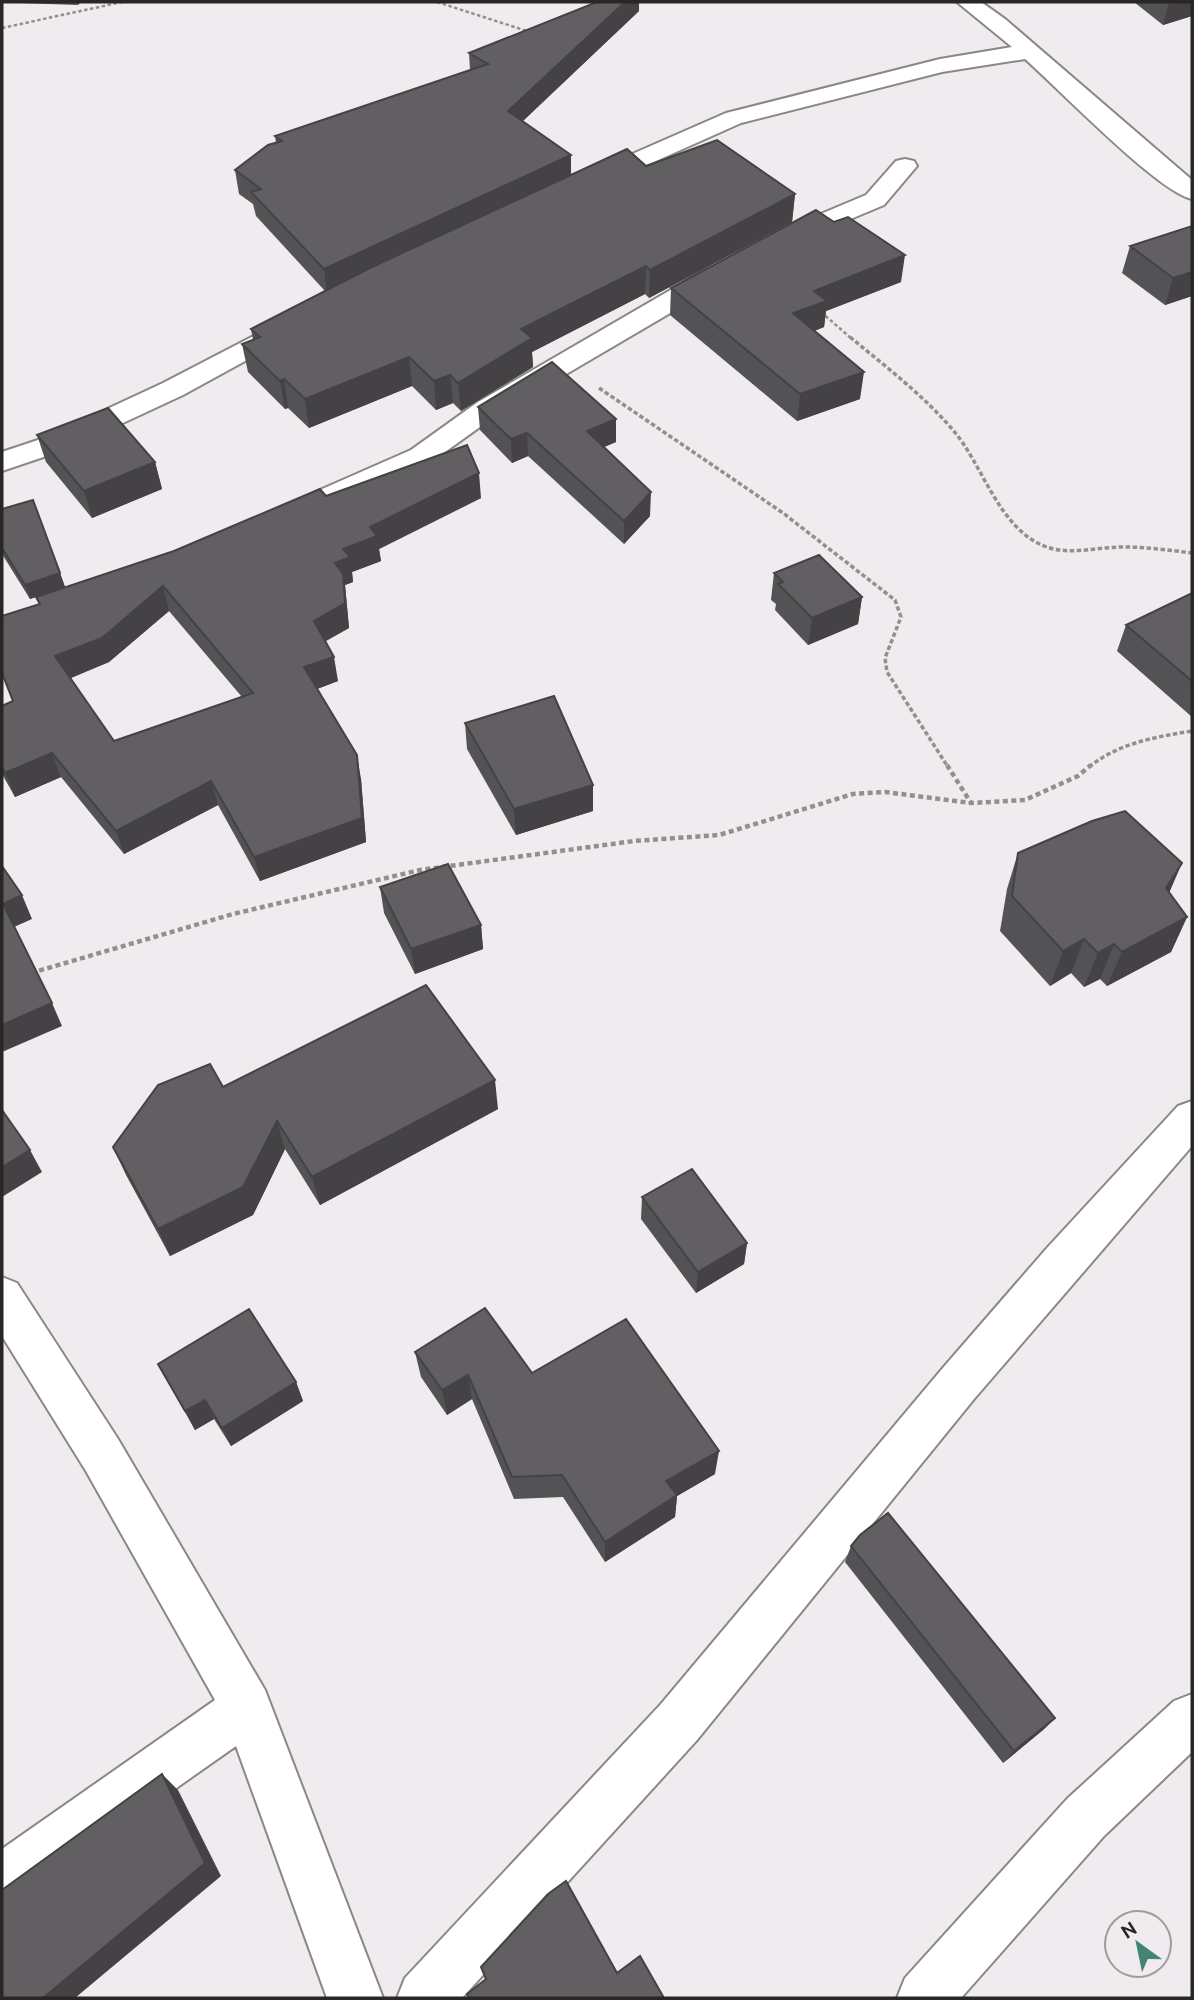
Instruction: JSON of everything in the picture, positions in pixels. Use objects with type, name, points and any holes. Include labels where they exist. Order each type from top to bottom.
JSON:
[{"type":"street","points":[[968,2],[1031,51],[1128,142],[1192,192]]},
{"type":"street","points":[[569,191],[734,118],[831,96],[940,66],[1031,51]]},
{"type":"street","points":[[305,508],[421,456],[478,415],[558,366],[797,230],[875,200],[905,166]]},
{"type":"street","points":[[2,462],[57,443],[173,389],[309,315]]},
{"type":"street","points":[[425,1998],[679,1722],[958,1384],[1192,1118]]},
{"type":"street","points":[[2,1297],[102,1455],[247,1708],[355,1998]]},
{"type":"street","points":[[2,1882],[48,1846],[247,1708]]},
{"type":"street","points":[[925,1998],[1093,1808],[1192,1719]]},
{"type":"path","points":[[2,28],[122,2]]},
{"type":"path","points":[[437,2],[531,32]]},
{"type":"path","points":[[817,308],[937,414],[967,447],[995,494],[1022,531],[1033,540],[1065,550],[1122,547],[1192,553]]},
{"type":"path","points":[[558,366],[617,398],[783,513],[895,600],[901,617],[885,658],[887,672],[971,803]]},
{"type":"path","points":[[26,975],[233,915],[420,870],[634,841],[719,835],[853,794],[885,792],[971,803],[1025,800],[1078,776],[1103,756],[1145,739],[1192,731]]},
{"type":"building","points":[[597,2],[625,2],[508,111],[571,155],[324,269],[251,192],[261,189],[235,170],[268,145],[282,141],[275,136],[488,64],[469,53]]},
{"type":"building","points":[[717,140],[795,194],[650,270],[646,266],[521,329],[532,338],[458,383],[450,375],[434,381],[409,357],[305,399],[284,379],[280,381],[242,344],[260,337],[251,329],[372,267],[627,149],[646,166]]},
{"type":"building","points":[[816,210],[834,222],[848,217],[905,255],[814,291],[827,301],[793,313],[864,372],[800,394],[671,288]]},
{"type":"building","points":[[1192,226],[1192,272],[1173,278],[1130,246]]},
{"type":"building","points":[[552,362],[616,419],[587,431],[651,492],[624,521],[527,433],[511,439],[478,407]]},
{"type":"building","points":[[108,408],[155,462],[84,491],[37,435]]},
{"type":"building","points":[[467,445],[479,473],[370,527],[377,536],[343,549],[350,557],[335,563],[343,574],[345,603],[314,621],[334,657],[304,667],[357,755],[362,818],[254,857],[211,781],[116,831],[52,753],[5,773],[2,767],[2,706],[13,701],[2,673],[2,616],[40,604],[36,597],[174,551],[320,489],[326,496]],"holes":[[[163,586],[253,693],[114,741],[55,656],[102,638]]]},
{"type":"building","points":[[33,500],[60,573],[25,585],[2,548],[2,509]]},
{"type":"building","points":[[819,555],[862,597],[812,618],[778,584],[783,582],[774,573]]},
{"type":"building","points":[[1192,593],[1192,681],[1126,625]]},
{"type":"building","points":[[554,696],[593,785],[514,809],[465,723]]},
{"type":"building","points":[[1125,811],[1182,863],[1166,888],[1187,917],[1122,952],[1114,944],[1098,953],[1084,939],[1063,951],[1012,896],[1018,853],[1092,821]]},
{"type":"building","points":[[448,864],[481,925],[411,949],[380,887]]},
{"type":"building","points":[[2,866],[22,895],[3,904],[52,1003],[2,1025]]},
{"type":"building","points":[[426,985],[495,1080],[312,1177],[277,1121],[243,1187],[158,1229],[113,1147],[158,1085],[210,1064],[223,1087]]},
{"type":"building","points":[[2,1110],[30,1150],[2,1167]]},
{"type":"building","points":[[692,1169],[747,1243],[698,1272],[642,1197]]},
{"type":"building","points":[[485,1308],[532,1373],[626,1319],[719,1451],[666,1481],[677,1495],[605,1542],[562,1475],[512,1477],[468,1375],[442,1390],[415,1352]]},
{"type":"building","points":[[249,1309],[296,1382],[222,1428],[205,1400],[185,1411],[158,1364]]},
{"type":"building","points":[[888,1513],[1055,1718],[1014,1751],[851,1546],[860,1535]]},
{"type":"building","points":[[162,1774],[205,1863],[43,1998],[2,1998],[2,1890]]},
{"type":"building","points":[[566,1881],[617,1973],[640,1956],[664,1998],[469,1998],[467,1994],[486,1979],[481,1967],[548,1894]]}]
